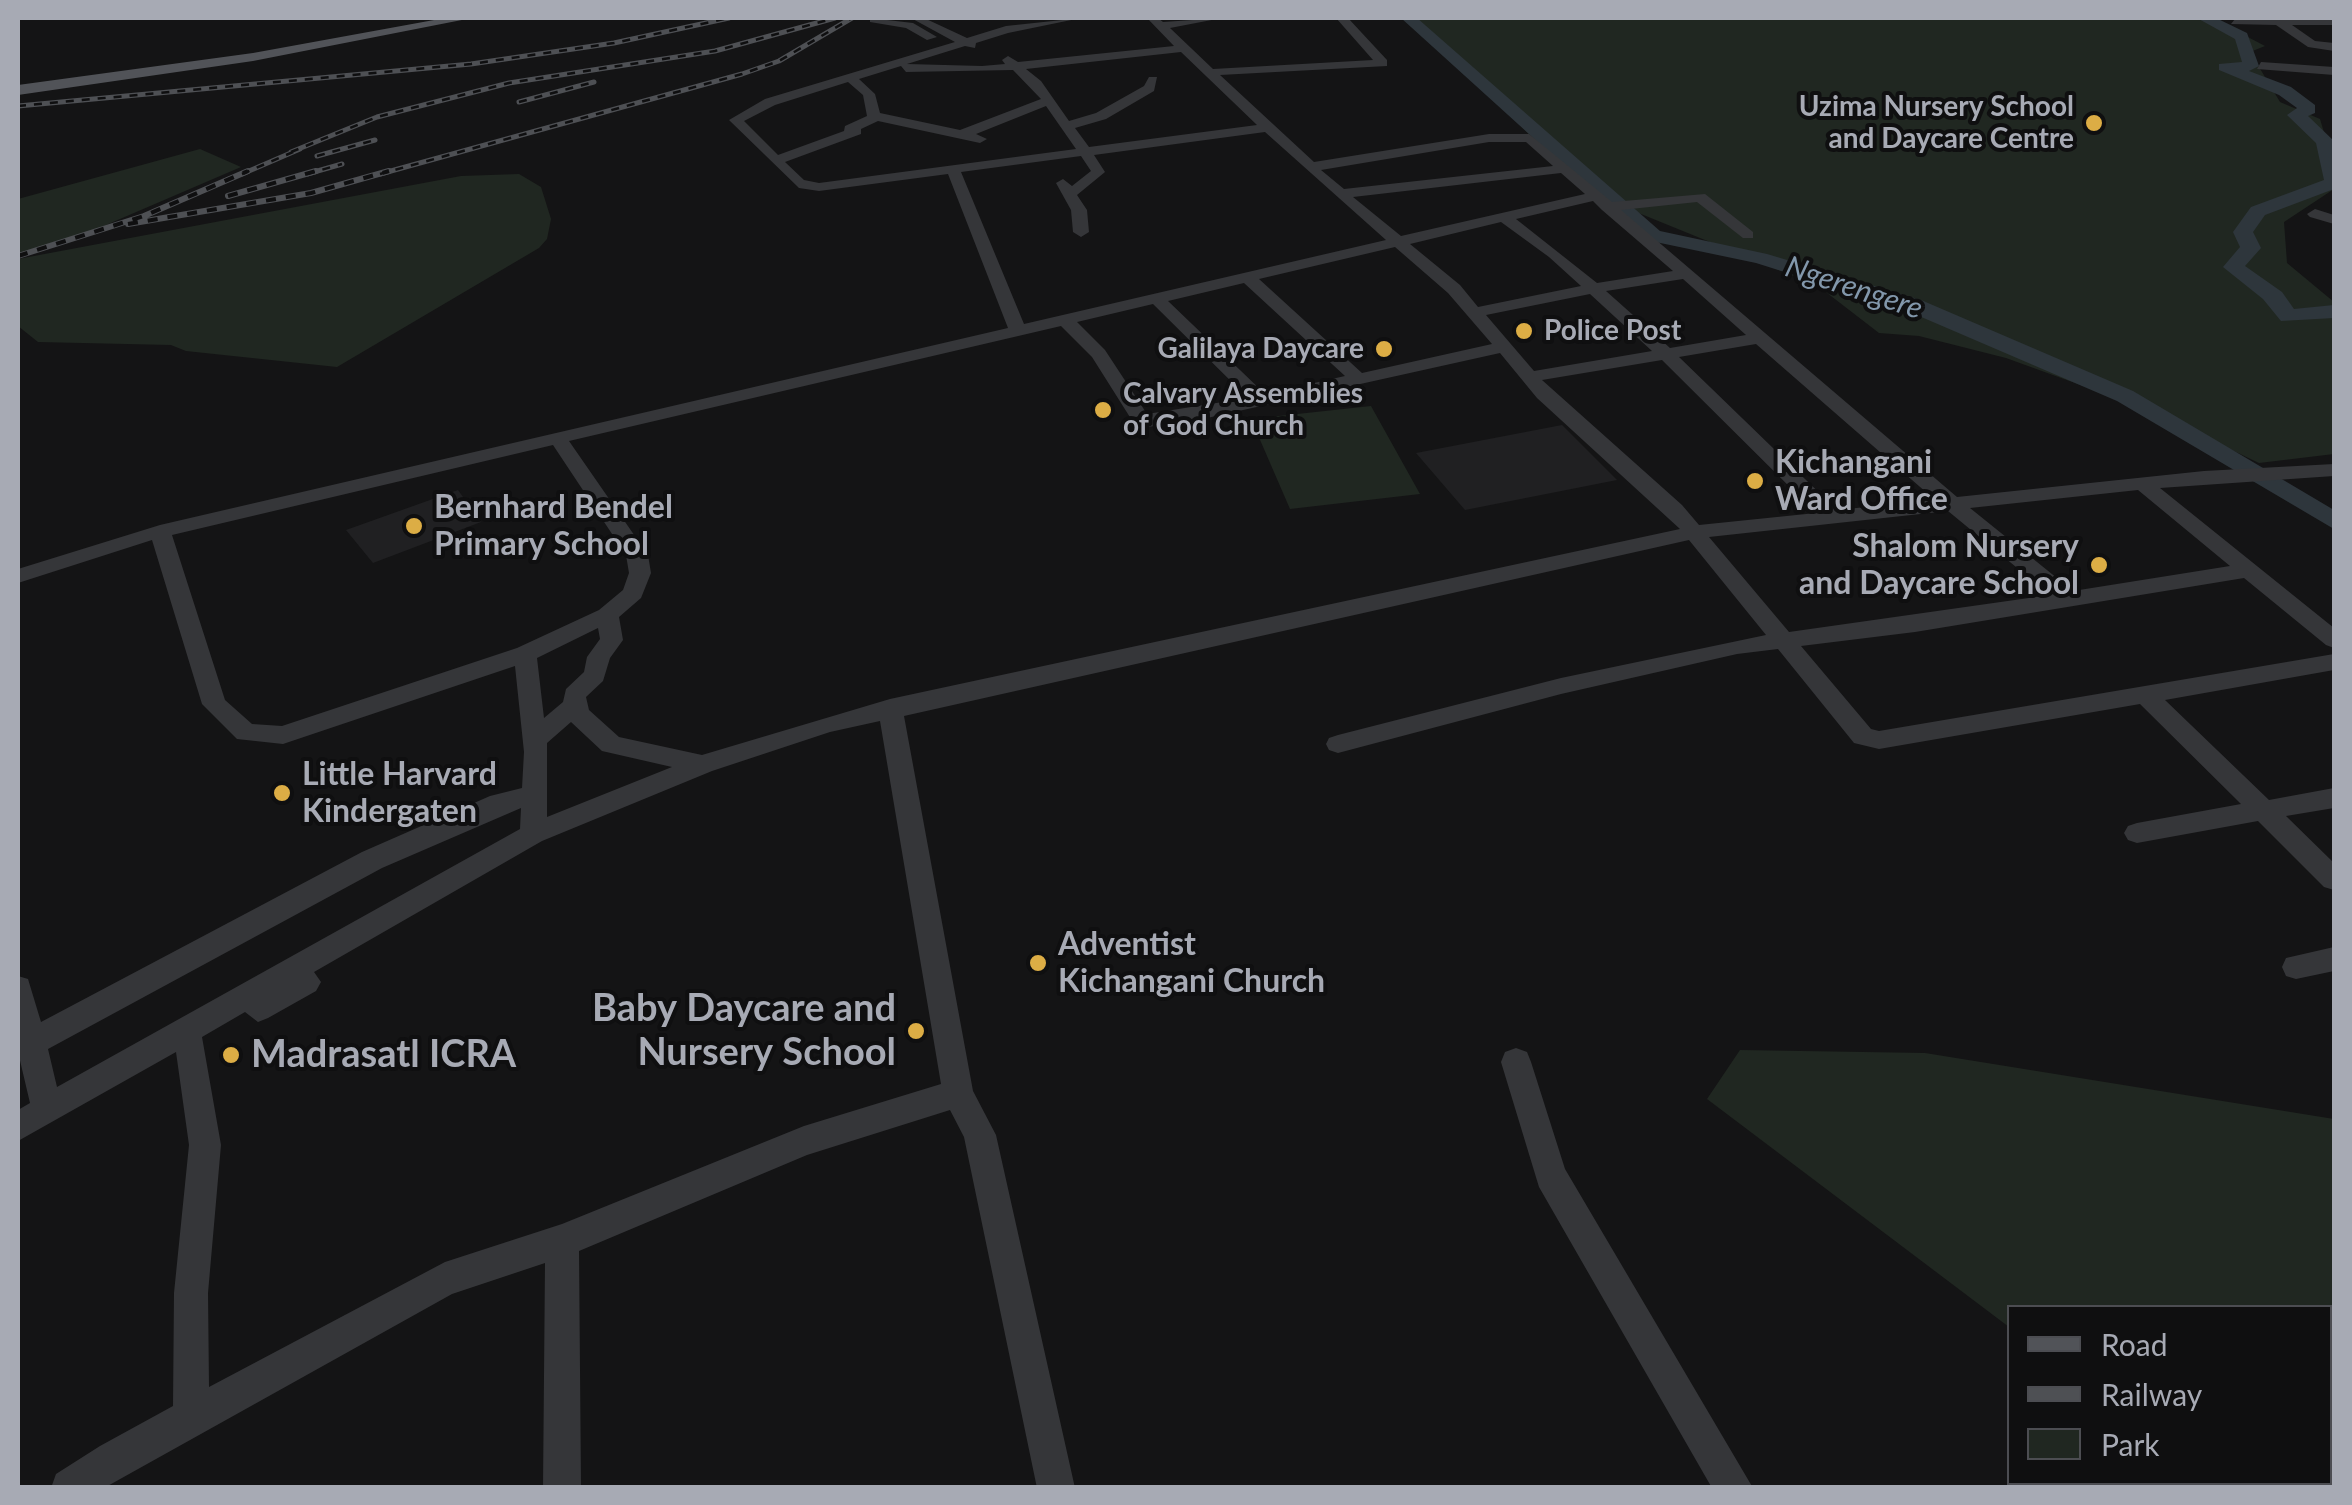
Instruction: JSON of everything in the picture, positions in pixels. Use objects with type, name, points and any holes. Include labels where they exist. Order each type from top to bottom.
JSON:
[{"type":"main road","points":[[18,90],[253,57],[465,18]]},
{"type":"street","points":[[1157,22],[1217,18]]},
{"type":"street","points":[[1214,72],[1383,63],[1342,18]]},
{"type":"street","points":[[1078,48],[1068,19],[948,46],[760,105],[737,119],[799,184],[819,187],[1270,127]]},
{"type":"street","points":[[2275,19],[2312,44],[2334,47]]},
{"type":"street","points":[[874,20],[917,22],[1018,65],[1098,172],[1068,194]]},
{"type":"street","points":[[917,22],[948,46]]},
{"type":"street","points":[[1157,22],[1340,194],[1478,312],[1530,377],[1675,509],[1786,639],[1856,732],[1873,740],[2146,697],[2334,662]]},
{"type":"street","points":[[2235,22],[2334,22]]},
{"type":"street","points":[[876,71],[1018,65],[1078,48],[1187,48]]},
{"type":"street","points":[[2261,66],[2334,71]]},
{"type":"street","points":[[851,78],[869,94],[874,116]]},
{"type":"street","points":[[1065,126],[1101,116],[1148,88],[1153,80]]},
{"type":"street","points":[[963,134],[1048,101]]},
{"type":"street","points":[[777,160],[856,131],[850,129],[874,116],[980,138]]},
{"type":"street","points":[[1312,167],[1515,135],[1529,138],[1952,504],[2066,597]]},
{"type":"street","points":[[1053,158],[1079,210],[1081,232]]},
{"type":"street","points":[[1340,194],[1562,169]]},
{"type":"street","points":[[954,172],[1018,330]]},
{"type":"street","points":[[18,576],[160,531],[1249,279],[1502,216],[1600,201],[1700,197],[1748,235]]},
{"type":"street","points":[[2315,214],[2334,220]]},
{"type":"street","points":[[1502,216],[1555,254],[1666,353],[1832,517]]},
{"type":"street","points":[[1478,312],[1593,288],[1688,274]]},
{"type":"street","points":[[1249,279],[1357,378]]},
{"type":"street","points":[[1158,300],[1260,399]]},
{"type":"street","points":[[1064,320],[1099,354],[1144,420],[1182,417],[1505,347]]},
{"type":"street","points":[[1530,377],[1758,338]]},
{"type":"street","points":[[160,531],[214,704],[246,733],[283,735],[524,654],[608,615],[633,593],[640,564],[557,437]]},
{"type":"street","points":[[18,1145],[386,913],[533,834],[702,764],[890,708],[1694,532],[2204,477],[2334,470]]},
{"type":"street","points":[[2144,484],[2334,640]]},
{"type":"street","points":[[1675,509],[1723,528]]},
{"type":"street","points":[[1658,539],[1670,531],[1675,509]]},
{"type":"street","points":[[1338,744],[1561,686],[1786,639],[1915,624],[2248,570]]},
{"type":"street","points":[[608,615],[612,640],[599,656],[594,675],[574,695],[592,732],[611,746],[702,764]]},
{"type":"street","points":[[524,654],[535,740],[537,794],[533,834]]},
{"type":"street","points":[[2146,697],[2334,879]]},
{"type":"street","points":[[535,740],[576,704]]},
{"type":"street","points":[[890,708],[945,1002],[958,1093],[980,1135],[1056,1488]]},
{"type":"street","points":[[29,1044],[356,868],[478,812],[537,794]]},
{"type":"street","points":[[2137,833],[2334,798]]},
{"type":"street","points":[[2296,967],[2334,959]]},
{"type":"street","points":[[18,1126],[306,982]]},
{"type":"street","points":[[18,988],[47,1110]]},
{"type":"street","points":[[187,1041],[205,1145],[190,1293],[192,1416]]},
{"type":"street","points":[[1516,1062],[1551,1176],[1734,1488]]},
{"type":"street","points":[[70,1488],[192,1416],[444,1279],[562,1240],[804,1141],[958,1093]]},
{"type":"street","points":[[562,1240],[562,1488]]},
{"type":"shaded area","points":[[1562,425],[1617,480],[1465,510],[1416,453]]},
{"type":"shaded area","name":"Bernhard Bendel Primary School","points":[[458,490],[481,522],[373,563],[346,530]]},
{"type":"green space","points":[[1412,18],[2209,18],[2225,25],[2265,46],[2250,52],[2280,102],[2320,119],[2334,166],[2334,189],[2284,222],[2287,263],[2334,302],[2334,454],[2259,463],[2144,408],[2006,358],[1919,336],[1879,333],[1818,286],[1587,192]]},
{"type":"green space","points":[[200,149],[241,167],[92,231],[18,255],[18,199]]},
{"type":"green space","points":[[519,174],[541,187],[551,219],[547,239],[539,248],[337,367],[186,351],[171,345],[38,342],[18,326],[18,259],[461,176]]},
{"type":"green space","points":[[1371,406],[1420,494],[1290,509],[1251,419]]},
{"type":"green space","points":[[1740,1050],[1925,1053],[2334,1119],[2334,1487],[2217,1485],[2332,1485],[2332,1305],[2007,1305],[2007,1325],[1707,1099]]},
{"type":"waterway","name":"Ngerengere","points":[[1409,18],[1653,236],[1760,258],[1913,305],[2125,396],[2334,521]]},
{"type":"waterway","points":[[2205,18],[2242,36],[2251,66],[2225,67],[2285,91],[2309,109],[2296,115],[2325,141],[2334,181]]},
{"type":"waterway","points":[[2334,183],[2258,211],[2243,232],[2251,248],[2233,267],[2274,297],[2273,302],[2289,316],[2334,312]]},
{"type":"railway","points":[[18,106],[471,64],[614,43],[729,18]]},
{"type":"railway","points":[[291,152],[377,117],[509,83],[715,51],[835,18]]},
{"type":"railway","points":[[380,174],[742,74],[779,61],[852,18]]},
{"type":"railway","points":[[519,102],[594,82]]},
{"type":"railway","points":[[317,156],[375,140]]},
{"type":"railway","points":[[242,174],[300,149]]},
{"type":"railway","points":[[307,174],[342,164]]},
{"type":"railway","points":[[18,256],[144,216],[248,171]]},
{"type":"railway","points":[[228,196],[316,171]]},
{"type":"railway","points":[[128,224],[311,193],[389,171]]},
{"type":"place","name":"Uzima Nursery School and Daycare Centre","points":[[2094,123]]},
{"type":"place","name":"Police Post","points":[[1524,331]]},
{"type":"place","name":"Galilaya Daycare","points":[[1384,349]]},
{"type":"place","name":"Calvary Assemblies of God Church","points":[[1103,410]]},
{"type":"place","name":"Kichangani Ward Office","points":[[1755,481]]},
{"type":"place","name":"Bernhard Bendel Primary School","points":[[414,526]]},
{"type":"place","name":"Shalom Nursery and Daycare School","points":[[2099,565]]},
{"type":"place","name":"Little Harvard Kindergaten","points":[[282,793]]},
{"type":"place","name":"Adventist Kichangani Church","points":[[1038,963]]},
{"type":"place","name":"Baby Daycare and Nursery School","points":[[916,1031]]},
{"type":"place","name":"Madrasatl ICRA","points":[[231,1055]]}]
